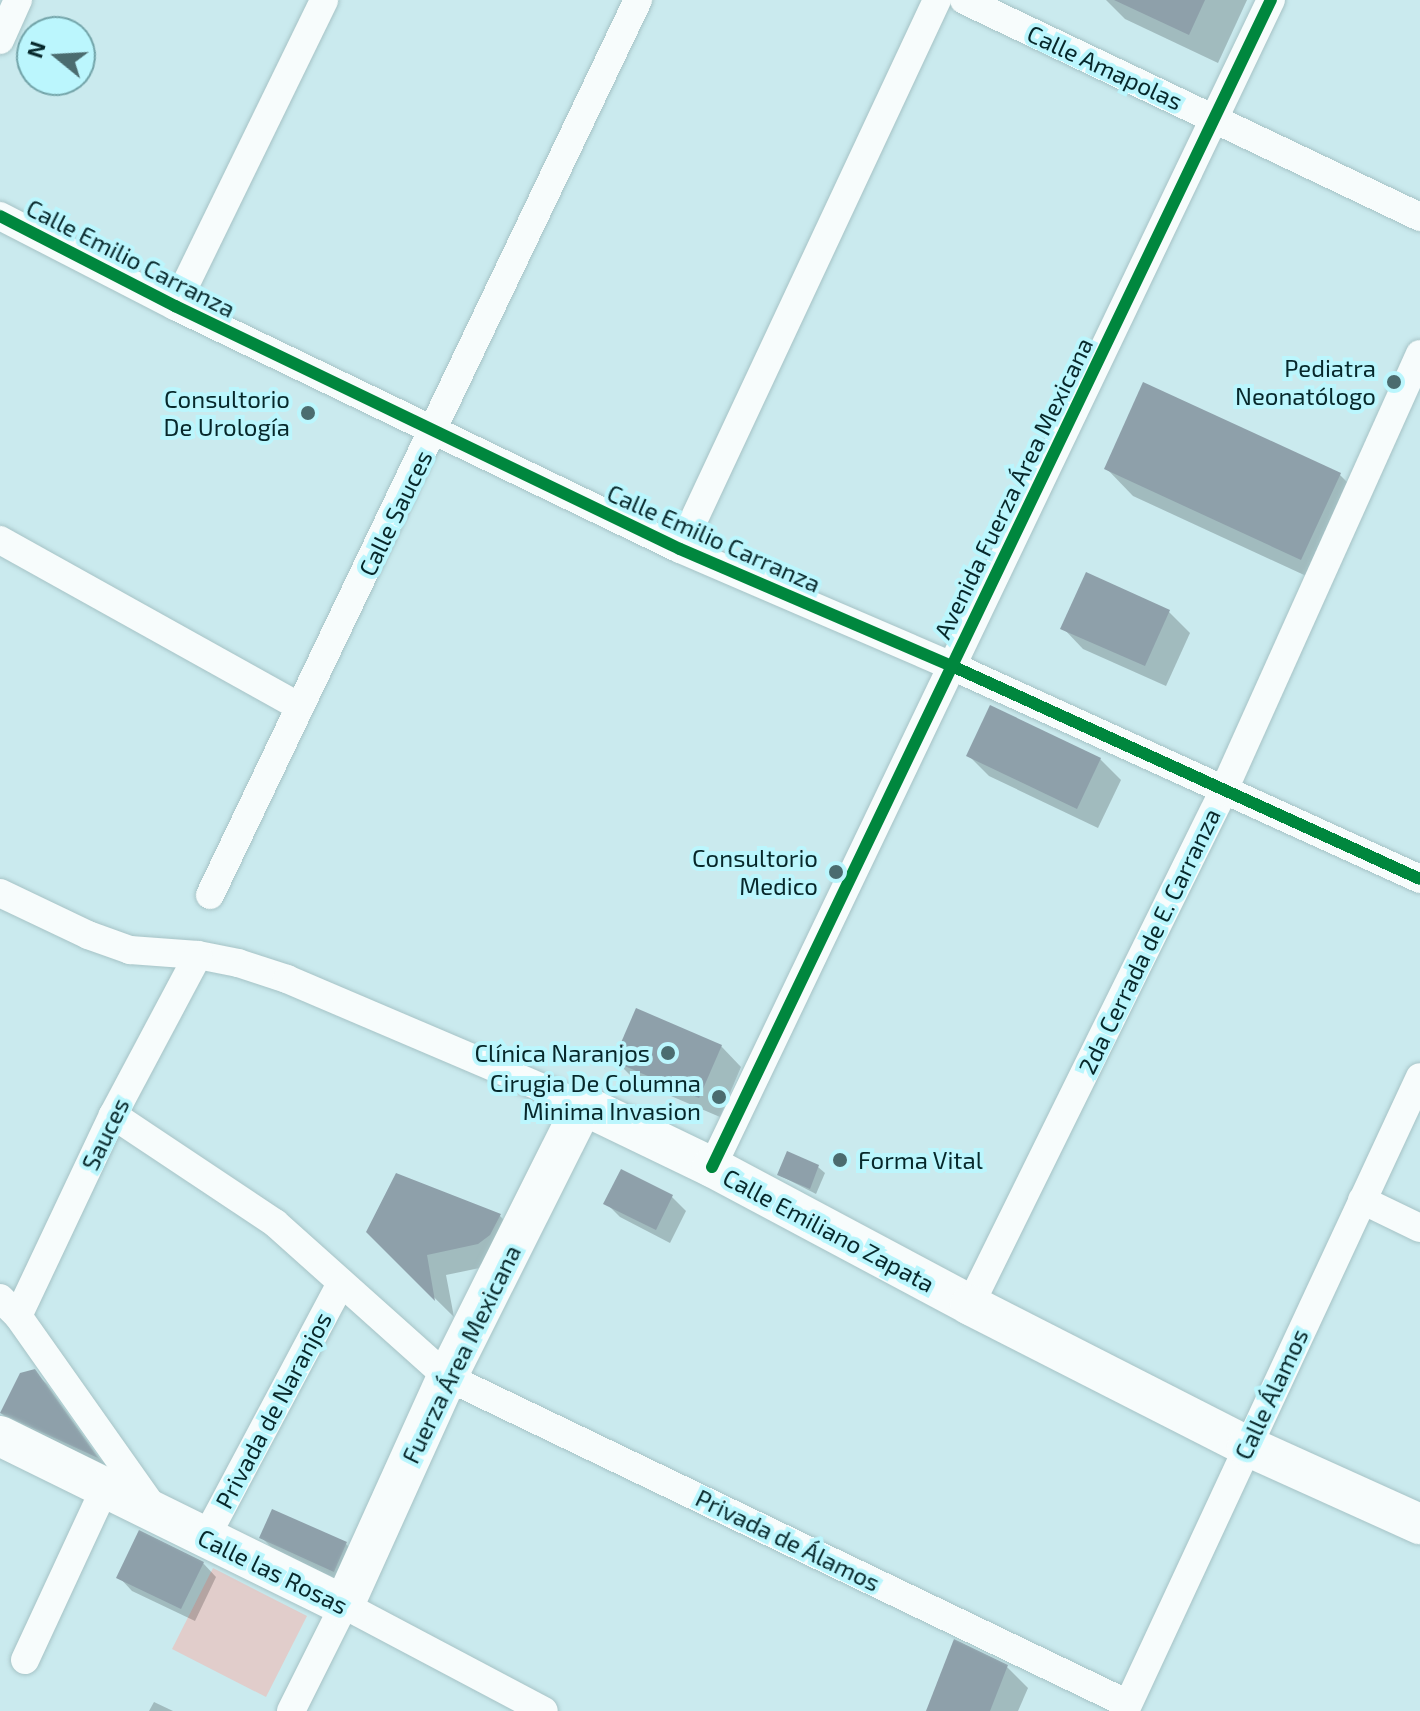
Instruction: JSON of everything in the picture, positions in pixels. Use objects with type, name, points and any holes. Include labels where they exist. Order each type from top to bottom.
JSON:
[{"type":"main road","name":"Calle Emiliano Zapata","points":[[583,1105],[712,1167],[970,1305],[1247,1446],[1420,1524]]},
{"type":"main road","name":"Fuerza Área Mexicana","points":[[344,1605],[447,1377],[583,1105]]},
{"type":"main road","name":"Calle las Rosas","points":[[0,1436],[344,1605]]},
{"type":"street","points":[[0,40],[18,0]]},
{"type":"street","points":[[175,306],[324,0]]},
{"type":"street","name":"Calle Sauces","points":[[210,895],[434,433],[638,0]]},
{"type":"street","points":[[680,549],[937,0]]},
{"type":"street","name":"Calle Amapolas","points":[[964,0],[1420,217]]},
{"type":"street","name":"Avenida Fuerza Área Mexicana","points":[[712,1167],[1271,0]]},
{"type":"street","name":"Calle Emilio Carranza","points":[[0,216],[434,433],[680,549],[952,666],[1223,792],[1420,879]]},
{"type":"street","name":"2da Cerrada de E. Carranza","points":[[970,1305],[1223,792],[1420,354]]},
{"type":"street","points":[[0,540],[300,707]]},
{"type":"street","name":"Calle Emiliano Zapata","points":[[0,893],[88,935],[130,950],[198,955],[238,963],[287,979],[583,1105]]},
{"type":"street","name":"Sauces","points":[[9,1307],[198,955]]},
{"type":"street","name":"Calle Álamos","points":[[1126,1707],[1420,1077]]},
{"type":"street","name":"Privada de Naranjos","points":[[113,1115],[275,1223],[447,1377]]},
{"type":"street","points":[[1362,1200],[1420,1228]]},
{"type":"street","name":"Privada de Naranjos","points":[[206,1537],[341,1283]]},
{"type":"street","points":[[9,1307],[158,1514]]},
{"type":"street","name":"Privada de Álamos","points":[[447,1377],[1126,1707]]},
{"type":"street","points":[[25,1660],[105,1488]]},
{"type":"street","points":[[291,1711],[344,1605]]},
{"type":"street","name":"Calle las Rosas","points":[[344,1605],[544,1711]]},
{"type":"shaded area","points":[[213,1568],[307,1616],[266,1697],[172,1649]]},
{"type":"building","points":[[1114,0],[1205,0],[1189,35]]},
{"type":"building","points":[[1143,382],[1341,473],[1301,560],[1104,469]]},
{"type":"building","points":[[1086,572],[1170,610],[1145,666],[1060,629]]},
{"type":"building","points":[[990,705],[1101,758],[1077,809],[966,756]]},
{"type":"building","name":"Clínica Naranjos","points":[[636,1008],[722,1045],[699,1098],[613,1061]]},
{"type":"building","points":[[787,1151],[819,1165],[810,1189],[777,1175]]},
{"type":"building","points":[[621,1169],[673,1195],[656,1230],[603,1204]]},
{"type":"building","points":[[396,1173],[501,1214],[490,1235],[478,1244],[427,1255],[435,1301],[366,1232]]},
{"type":"building","points":[[35,1369],[98,1458],[0,1413],[20,1373]]},
{"type":"building","points":[[272,1509],[347,1542],[334,1572],[259,1538]]},
{"type":"building","points":[[139,1530],[204,1562],[181,1609],[116,1578]]},
{"type":"building","points":[[954,1639],[1008,1665],[990,1711],[926,1711]]},
{"type":"cycle path","points":[[712,1167],[1271,0]]},
{"type":"cycle path","points":[[0,216],[175,306],[680,549],[952,666],[1420,879]]},
{"type":"place","name":"Pediatra Neonatólogo","points":[[1394,382]]},
{"type":"place","name":"Consultorio De Urología","points":[[308,413]]},
{"type":"place","name":"Consultorio Medico","points":[[836,872]]},
{"type":"place","name":"Clínica Naranjos","points":[[668,1053]]},
{"type":"place","name":"Cirugia De Columna Minima Invasion","points":[[719,1097]]},
{"type":"place","name":"Forma Vital","points":[[840,1160]]}]
